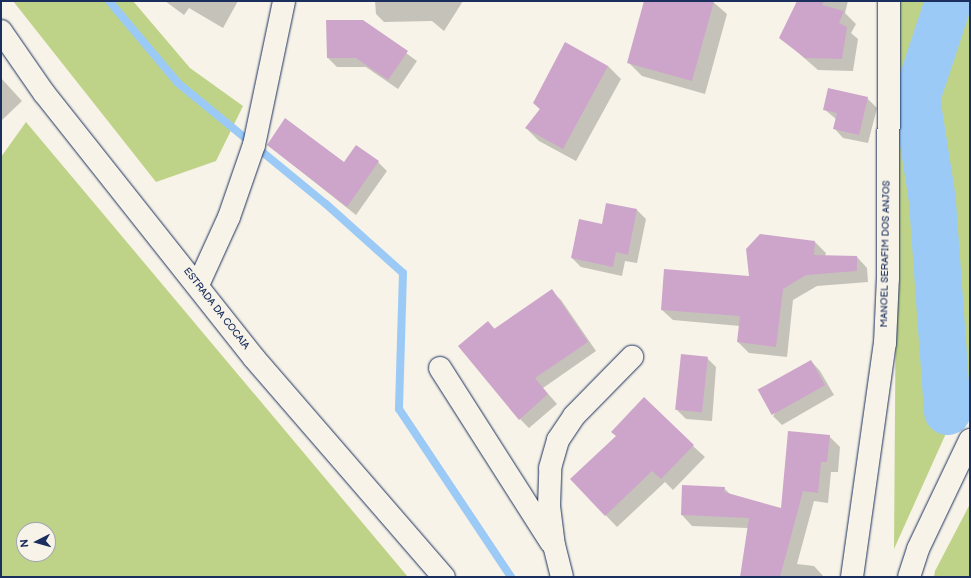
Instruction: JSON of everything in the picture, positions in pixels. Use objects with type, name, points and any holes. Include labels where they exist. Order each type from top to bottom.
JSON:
[{"type":"street","points":[[198,285],[228,217],[254,145],[284,1]]},
{"type":"street","name":"MANOEL SERAFIM DOS ANJOS","points":[[852,577],[885,343],[888,278],[889,1]]},
{"type":"street","name":"ESTRADA DA COCAIA","points":[[1,31],[44,93],[198,285],[254,358],[444,577]]},
{"type":"street","points":[[562,577],[554,546],[549,506],[550,468],[558,440],[574,416],[632,357]]},
{"type":"street","points":[[440,368],[554,546]]},
{"type":"street","points":[[909,577],[918,549],[970,440]]},
{"type":"green space","points":[[13,1],[133,1],[190,68],[243,106],[216,161],[156,182]]},
{"type":"green space","points":[[898,1],[970,1],[970,380],[894,549]]},
{"type":"green space","points":[[26,122],[408,577],[1,577],[1,157]]},
{"type":"green space","points":[[970,504],[970,577],[934,577],[935,571]]},
{"type":"building","points":[[644,1],[714,1],[692,81],[627,63]]},
{"type":"building","points":[[797,1],[824,1],[822,5],[844,11],[839,23],[847,27],[842,59],[805,58],[779,38]]},
{"type":"building","points":[[326,20],[363,20],[408,51],[388,80],[356,58],[327,58]]},
{"type":"building","points":[[565,42],[608,66],[563,149],[525,128],[540,109],[533,103]]},
{"type":"building","points":[[828,88],[868,97],[859,135],[833,129],[837,113],[823,110]]},
{"type":"building","points":[[285,118],[344,162],[356,145],[379,161],[347,207],[267,145]]},
{"type":"building","points":[[606,203],[637,209],[628,255],[616,252],[613,267],[571,258],[579,219],[602,224]]},
{"type":"building","points":[[760,234],[815,241],[814,255],[857,256],[857,271],[806,275],[783,289],[776,347],[737,342],[740,316],[661,310],[664,269],[749,276],[746,249]]},
{"type":"building","points":[[552,289],[588,342],[535,378],[548,394],[519,420],[458,346],[488,321],[494,329]]},
{"type":"building","points":[[681,354],[708,357],[702,413],[675,410]]},
{"type":"building","points":[[811,360],[825,385],[772,415],[758,390]]},
{"type":"building","points":[[644,397],[694,445],[661,479],[652,471],[605,516],[570,479],[616,436],[611,432]]},
{"type":"building","points":[[788,431],[830,435],[827,462],[821,462],[818,493],[803,491],[780,577],[740,577],[749,518],[681,515],[682,485],[725,487],[724,492],[781,508]]},
{"type":"waterway","points":[[109,1],[178,83],[326,204],[403,273],[399,409],[511,577]]},
{"type":"waterway","points":[[947,411],[932,200],[916,98],[948,1]]}]
